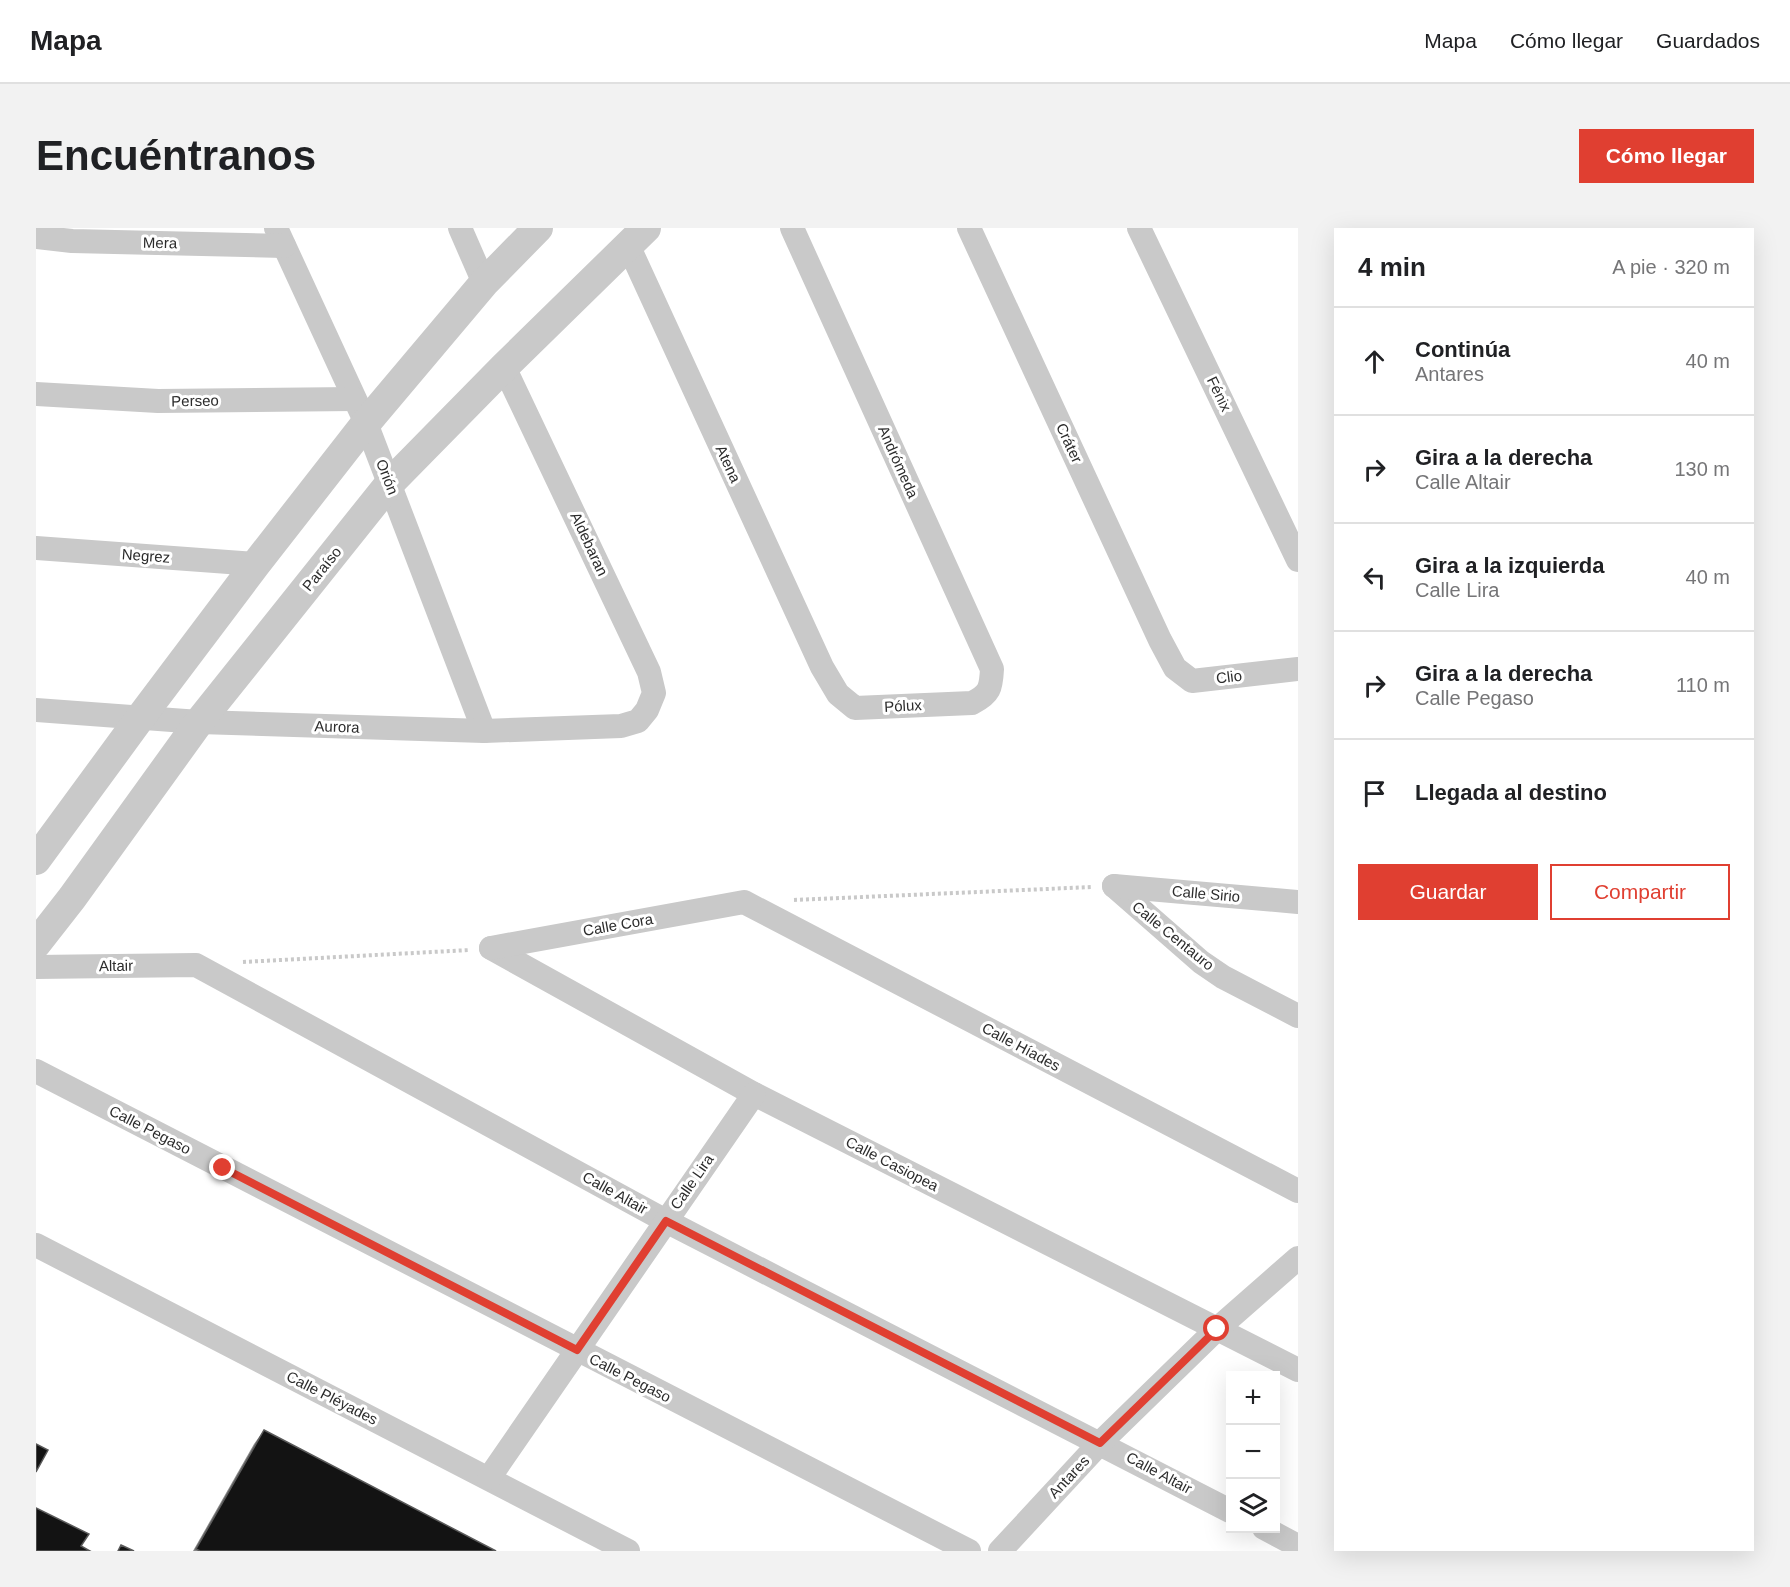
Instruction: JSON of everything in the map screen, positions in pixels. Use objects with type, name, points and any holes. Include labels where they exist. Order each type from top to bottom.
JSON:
[{"type":"street","points":[[460,228],[484,283]]},
{"type":"street","points":[[36,860],[256,564],[360,411],[538,228]]},
{"type":"street","name":"Andrómeda","points":[[792,228],[992,669],[991,685],[985,697]]},
{"type":"street","name":"Cráter","points":[[969,228],[1169,658]]},
{"type":"street","name":"Fénix","points":[[1139,228],[1298,560]]},
{"type":"street","name":"Paraíso","points":[[36,944],[199,722],[390,483],[504,366],[637,236]]},
{"type":"street","name":"Atena","points":[[637,236],[830,683]]},
{"type":"street","name":"Mera","points":[[36,237],[72,241],[280,237]]},
{"type":"street","name":"Orión","points":[[280,237],[360,411],[390,483],[483,731]]},
{"type":"street","name":"Aldebaran","points":[[504,366],[650,672],[654,693],[647,710],[638,721]]},
{"type":"street","name":"Perseo","points":[[36,394],[360,411]]},
{"type":"street","name":"Negrez","points":[[36,548],[256,564]]},
{"type":"street","name":"Clio","points":[[1169,658],[1182,674],[1192,681],[1298,669]]},
{"type":"street","name":"Pólux","points":[[830,683],[837,694],[855,708],[972,703],[985,697]]},
{"type":"street","name":"Aurora","points":[[36,710],[199,722],[483,731],[621,726],[638,721]]},
{"type":"street","name":"Calle Sirio","points":[[1114,886],[1298,902]]},
{"type":"street","name":"Calle Centauro","points":[[1114,886],[1201,962],[1298,1016]]},
{"type":"street","name":"Calle Cora","points":[[491,948],[744,902]]},
{"type":"street","name":"Calle Híades","points":[[744,902],[1298,1191]]},
{"type":"street","name":"Calle Casiopea","points":[[491,948],[754,1094],[1298,1370]]},
{"type":"street","name":"Altair","points":[[36,967],[196,965]]},
{"type":"street","name":"Calle Altair","points":[[196,965],[666,1221],[1226,1509]]},
{"type":"street","name":"Calle Pegaso","points":[[36,1071],[969,1551]]},
{"type":"street","name":"Calle Lira","points":[[489,1478],[754,1094]]},
{"type":"street","name":"Calle Pléyades","points":[[36,1245],[628,1551]]},
{"type":"street","name":"Antares","points":[[1000,1551],[1100,1443],[1217,1329],[1298,1258]]},
{"type":"street","points":[[1273,1533],[1298,1546]]},
{"type":"path","points":[[792,900],[1114,886]]},
{"type":"path","points":[[196,965],[491,948]]},
{"type":"building","points":[[264,1430],[496,1551],[200,1551],[196,1549]]},
{"type":"building","points":[[36,1444],[48,1450],[36,1472]]},
{"type":"building","points":[[36,1508],[89,1534],[81,1546],[90,1551],[36,1551]]},
{"type":"building","points":[[121,1545],[134,1551],[118,1551]]},
{"type":"route","points":[[223,1168],[577,1350],[666,1221],[1100,1443],[1217,1329]]}]
